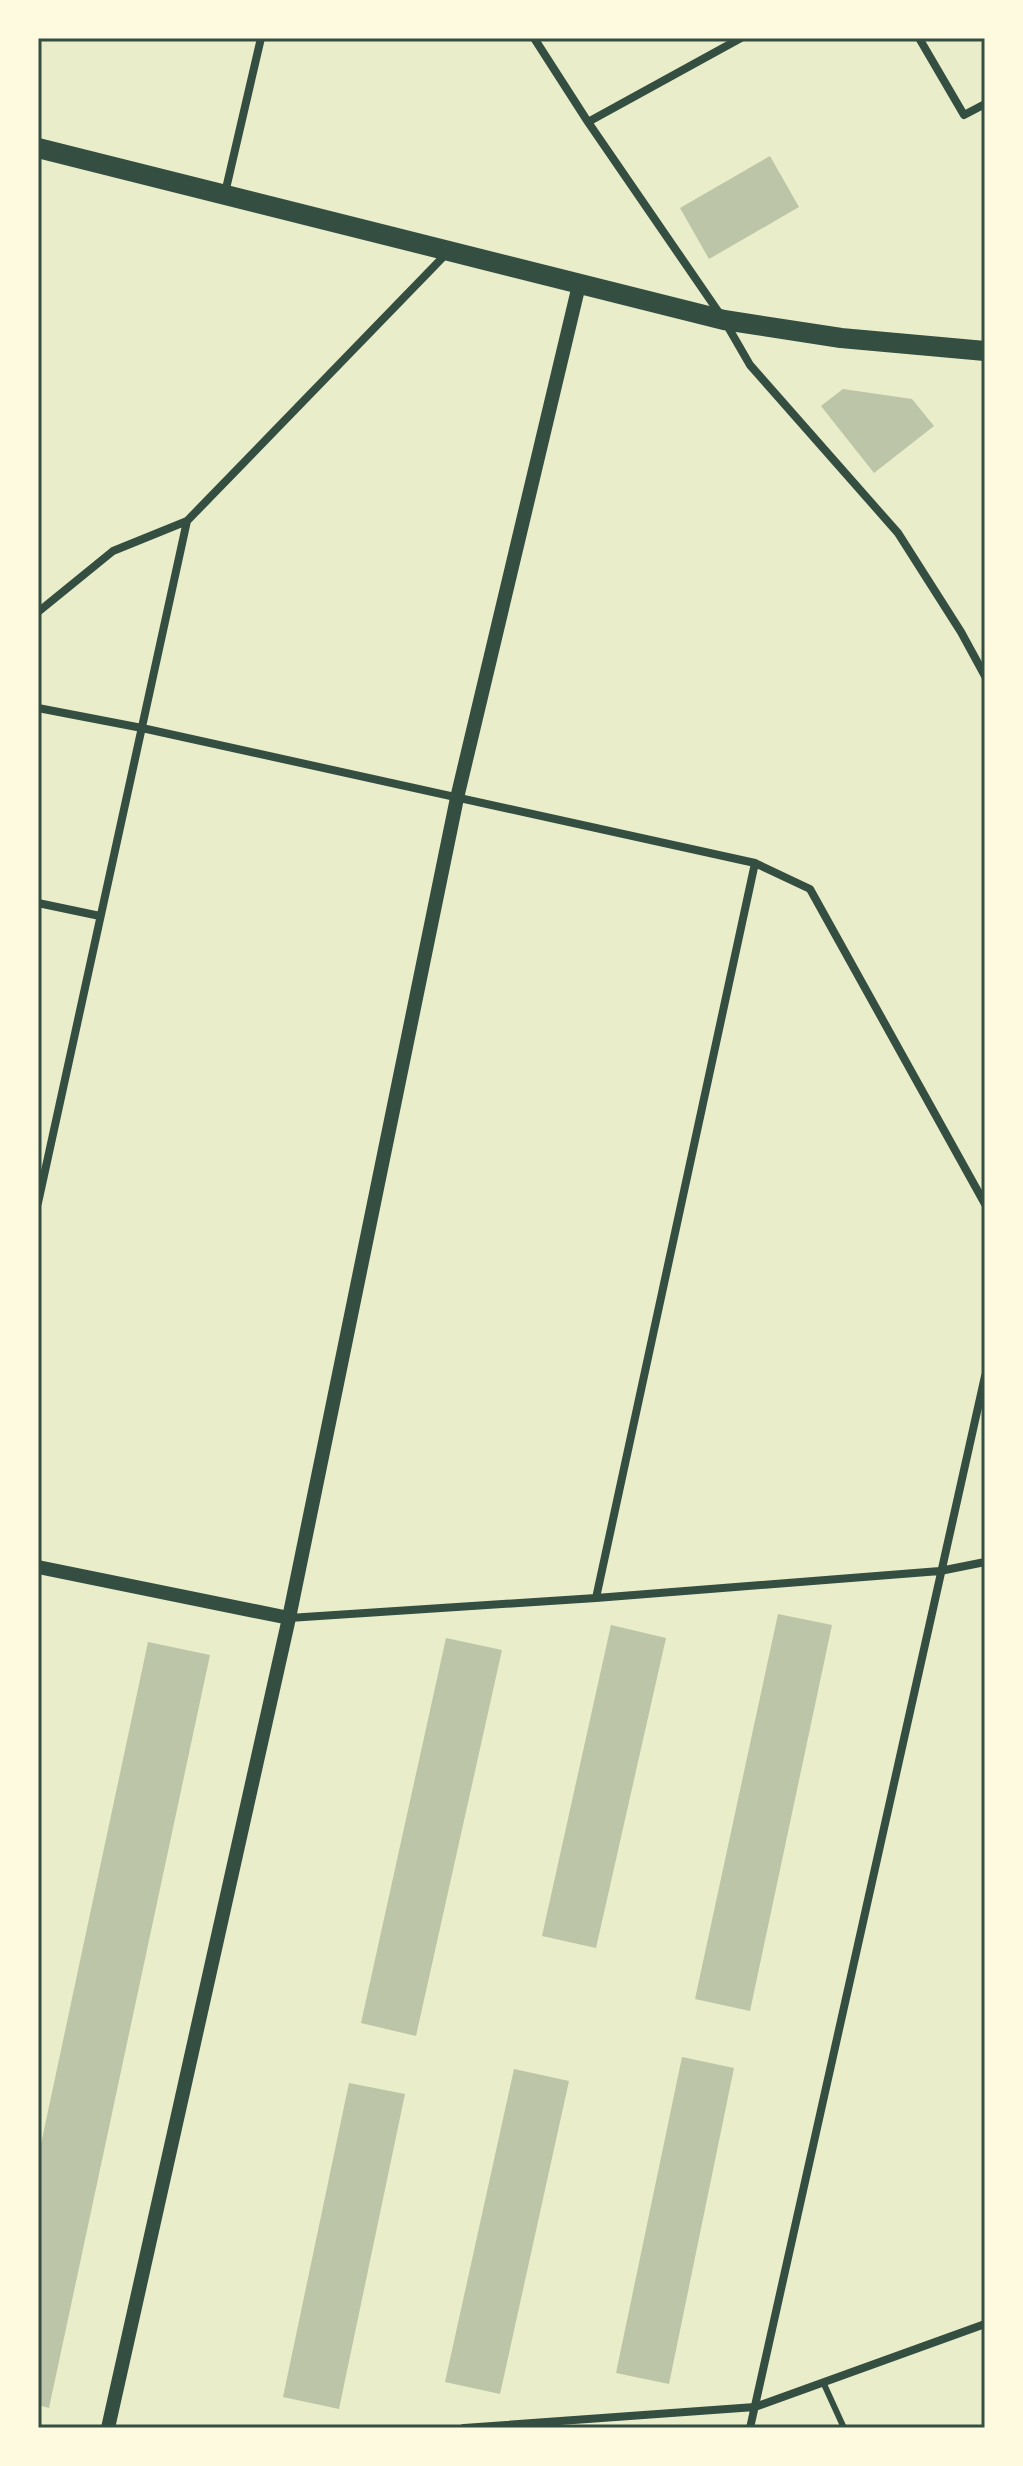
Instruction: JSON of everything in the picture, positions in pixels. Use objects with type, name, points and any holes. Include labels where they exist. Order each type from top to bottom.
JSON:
[{"type":"main road","points":[[38,148],[724,320],[841,338],[985,351]]},
{"type":"street","points":[[225,195],[261,38]]},
{"type":"street","points":[[534,38],[724,320],[750,365],[898,533],[985,676]]},
{"type":"street","points":[[588,122],[741,38]]},
{"type":"street","points":[[919,38],[964,115],[985,104]]},
{"type":"street","points":[[38,612],[113,551],[187,521],[449,252]]},
{"type":"street","points":[[108,2428],[289,1618],[457,798],[579,285]]},
{"type":"street","points":[[38,1203],[187,521]]},
{"type":"street","points":[[38,708],[142,728],[755,863],[810,889],[985,1204]]},
{"type":"street","points":[[596,1598],[755,863]]},
{"type":"street","points":[[38,903],[100,916]]},
{"type":"street","points":[[750,2428],[985,1376]]},
{"type":"street","points":[[38,1567],[289,1618],[940,1571],[985,1562]]},
{"type":"street","points":[[464,2428],[755,2407],[985,2324]]},
{"type":"lane","points":[[823,2382],[844,2428]]},
{"type":"building","points":[[770,156],[799,207],[709,259],[680,208]]},
{"type":"building","points":[[843,389],[912,399],[934,426],[874,473],[821,406]]},
{"type":"building","points":[[778,1614],[832,1625],[750,2011],[695,1999]]},
{"type":"building","points":[[611,1625],[666,1638],[596,1948],[542,1936]]},
{"type":"building","points":[[446,1638],[502,1650],[416,2036],[361,2023]]},
{"type":"building","points":[[148,1642],[210,1655],[49,2408],[38,2405],[38,2158]]},
{"type":"building","points":[[682,2057],[734,2068],[669,2384],[616,2373]]},
{"type":"building","points":[[514,2069],[569,2081],[500,2394],[445,2382]]},
{"type":"building","points":[[349,2083],[405,2094],[339,2409],[283,2397]]}]
